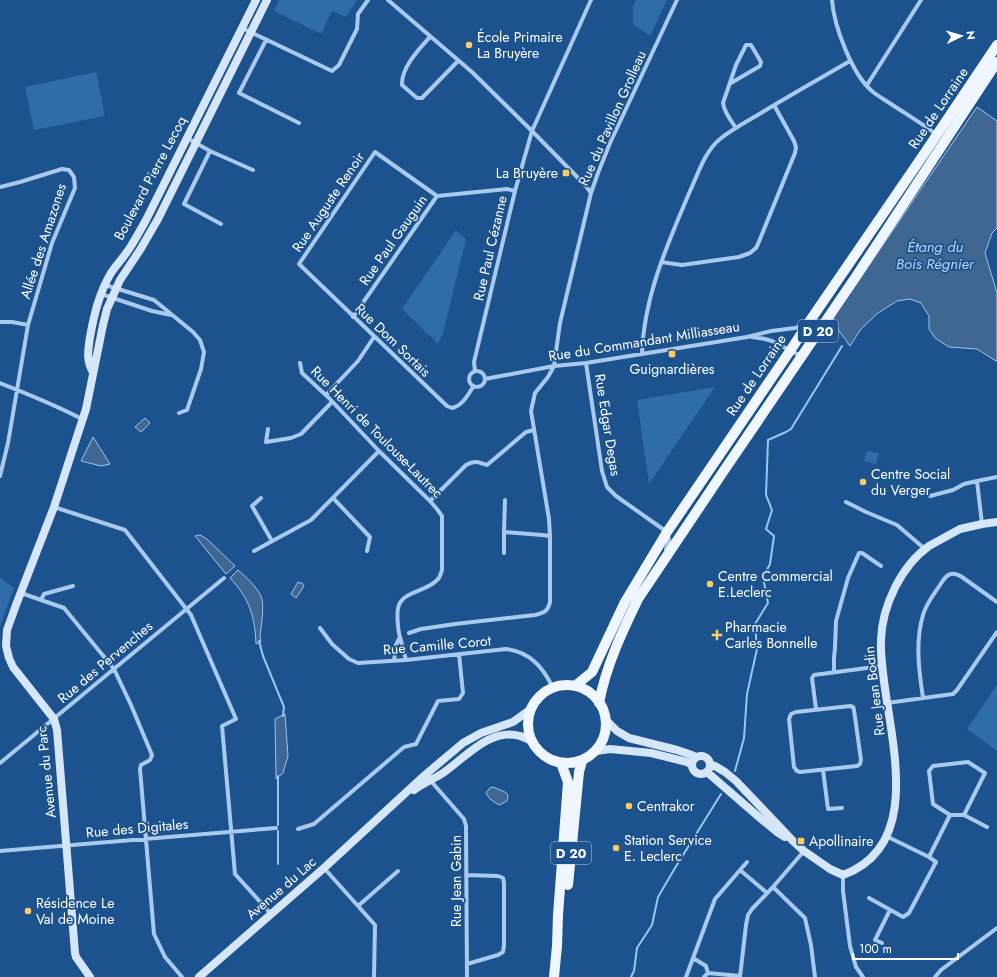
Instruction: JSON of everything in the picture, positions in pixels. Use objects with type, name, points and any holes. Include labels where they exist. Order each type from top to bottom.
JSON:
[{"type":"main road","name":"Rue de Lorraine","points":[[575,686],[592,672],[625,602],[667,532],[997,45]]},
{"type":"main road","name":"Rue de Lorraine","points":[[599,703],[602,687],[613,655],[638,599],[722,472],[855,278],[997,62]]},
{"type":"main road","points":[[564,685],[575,686],[593,695],[599,703],[603,710],[605,719],[605,730],[602,741],[596,751],[582,761],[561,763],[549,759],[539,752],[532,741],[528,729],[529,716],[533,704],[542,694],[553,688],[564,685]]},
{"type":"main road","name":"D 20","points":[[557,946],[567,888],[579,772],[582,761]]},
{"type":"main road","name":"D 20","points":[[554,977],[568,782],[561,763]]},
{"type":"street","name":"Boulevard Pierre Lecoq","points":[[93,372],[89,362],[88,349],[94,314],[101,294],[111,273],[146,220],[256,0]]},
{"type":"street","name":"Boulevard Pierre Lecoq","points":[[83,420],[90,394],[103,325],[111,298],[158,219],[267,0]]},
{"type":"street","points":[[242,28],[332,71],[339,65],[357,29],[358,14],[368,0]]},
{"type":"street","points":[[388,0],[472,72],[532,131],[586,186],[591,193]]},
{"type":"street","name":"Rue Paul Cézanne","points":[[476,371],[474,362],[515,191],[532,131],[591,0]]},
{"type":"street","name":"Rue du Pavillon Grolleau","points":[[554,366],[560,323],[591,193],[610,144],[677,0]]},
{"type":"street","points":[[832,0],[839,33],[850,61],[860,77],[872,92],[936,135],[938,139],[938,144],[919,175],[917,183]]},
{"type":"street","points":[[867,85],[922,0]]},
{"type":"street","points":[[430,37],[415,54],[402,80],[402,85],[417,98],[422,98],[458,61]]},
{"type":"street","points":[[266,40],[239,93],[299,123]]},
{"type":"street","points":[[731,83],[760,66],[761,62],[751,45],[746,45],[736,65],[725,97],[724,107],[736,128]]},
{"type":"street","points":[[642,353],[642,342],[656,277],[704,159],[719,139],[850,61]]},
{"type":"street","points":[[661,262],[682,265],[731,258],[746,254],[756,248],[795,153],[796,146],[774,105]]},
{"type":"street","points":[[187,138],[210,151],[252,170]]},
{"type":"street","points":[[210,151],[184,204],[221,224]]},
{"type":"street","name":"Rue Auguste Renoir","points":[[298,264],[375,152],[437,196]]},
{"type":"street","name":"Allée des Amazones","points":[[0,187],[62,169],[69,170],[74,177],[75,188],[52,244],[28,325],[8,444],[0,476]]},
{"type":"street","points":[[437,196],[507,189],[515,191]]},
{"type":"street","name":"Rue Paul Gauguin","points":[[354,317],[437,196]]},
{"type":"street","name":"Rue Dom Sortais","points":[[298,264],[448,406],[452,408],[458,406],[473,387]]},
{"type":"street","points":[[105,285],[154,300],[193,332],[200,340],[204,352],[201,369],[187,410],[179,413]]},
{"type":"street","points":[[101,294],[152,311],[172,315]]},
{"type":"street","points":[[0,322],[12,322],[28,325]]},
{"type":"street","name":"Rue du Commandant Milliasseau","points":[[485,379],[554,366],[586,363],[747,337],[807,325]]},
{"type":"street","points":[[326,395],[358,362],[374,337]]},
{"type":"street","points":[[747,337],[772,341],[802,356]]},
{"type":"street","name":"Rue Henri de Toulouse-Lautrec","points":[[300,363],[302,373],[326,395],[379,451],[430,501],[442,516],[442,570],[433,584],[410,594],[403,599],[398,606],[398,626],[406,660]]},
{"type":"street","name":"Rue Edgar Degas","points":[[586,363],[602,471],[607,487],[616,496],[667,532]]},
{"type":"street","points":[[409,633],[421,629],[442,626],[535,615],[548,608],[550,602],[549,520],[531,411],[535,393],[548,377],[554,366]]},
{"type":"street","points":[[478,371],[483,374],[485,379],[482,385],[478,388],[473,387],[469,383],[468,378],[471,373],[478,371]]},
{"type":"street","points":[[0,383],[32,395],[83,420]]},
{"type":"street","points":[[268,429],[266,442],[291,438],[301,434],[332,402]]},
{"type":"street","name":"Avenue du Parc","points":[[83,420],[54,507],[7,630],[6,646],[13,667],[54,719],[75,953],[76,957],[90,977]]},
{"type":"street","points":[[430,501],[466,465],[476,461],[487,465],[526,432],[534,430]]},
{"type":"street","points":[[254,551],[311,520],[379,451]]},
{"type":"street","points":[[930,496],[953,490],[964,484],[997,477]]},
{"type":"street","points":[[977,481],[982,524]]},
{"type":"street","points":[[261,498],[252,506],[272,541]]},
{"type":"street","points":[[333,498],[370,537],[367,551]]},
{"type":"street","points":[[504,553],[505,500]]},
{"type":"street","points":[[846,502],[897,526],[925,549]]},
{"type":"street","points":[[54,507],[125,530],[192,615],[236,719],[222,726],[235,874],[271,914]]},
{"type":"street","name":"Rue Jean Bodin","points":[[844,875],[852,872],[864,864],[875,854],[886,836],[892,820],[895,805],[895,757],[882,666],[881,639],[884,616],[893,591],[908,568],[925,549],[960,529],[997,522]]},
{"type":"street","points":[[504,532],[550,536]]},
{"type":"street","points":[[638,599],[641,590],[667,548],[669,540],[667,532]]},
{"type":"street","points":[[834,672],[836,621],[848,578],[859,553],[862,553],[881,566]]},
{"type":"street","points":[[923,698],[920,677],[920,633],[924,614],[932,596],[941,583],[950,574],[956,573],[997,602]]},
{"type":"street","name":"Rue des Pervenches","points":[[0,763],[224,578]]},
{"type":"street","points":[[41,600],[44,594],[73,586]]},
{"type":"street","points":[[20,593],[64,608],[114,669],[132,705],[152,755],[150,760],[141,765],[140,769],[154,934],[165,957],[182,977]]},
{"type":"street","name":"Rue Camille Corot","points":[[320,628],[332,644],[349,659],[358,663],[406,660],[506,649],[513,650],[522,653],[541,667],[553,688]]},
{"type":"street","points":[[887,703],[953,694],[997,632]]},
{"type":"street","name":"Rue Henri de Toulouse-Lautrec","points":[[394,661],[396,645],[400,637]]},
{"type":"street","points":[[298,829],[314,824],[404,747],[416,744],[438,701],[459,699],[463,693],[459,654]]},
{"type":"street","points":[[816,709],[812,678],[814,675],[882,666]]},
{"type":"street","points":[[853,707],[861,760],[860,764],[857,766],[823,770],[796,771],[794,767],[789,719],[791,714],[816,709],[853,707]]},
{"type":"street","name":"Avenue du Lac","points":[[199,977],[324,868],[379,817],[428,777],[463,743],[481,733],[513,722],[531,709]]},
{"type":"street","points":[[605,719],[617,731],[629,738],[677,750],[696,757]]},
{"type":"street","name":"Avenue du Lac","points":[[428,777],[444,773],[469,752],[496,737],[508,734],[520,736],[532,741]]},
{"type":"street","points":[[596,751],[610,749],[651,753],[687,762],[692,765]]},
{"type":"street","points":[[709,769],[710,762],[706,757],[701,755],[692,761],[692,769],[697,773],[702,774],[715,766],[725,772],[736,781],[804,851],[830,869],[844,875],[843,891],[850,946],[856,967],[863,977]]},
{"type":"street","points":[[964,815],[985,773],[968,762],[933,766],[929,771],[933,804],[950,815],[964,815],[987,827]]},
{"type":"street","points":[[709,769],[760,818],[777,832],[793,841]]},
{"type":"street","points":[[823,770],[828,809],[842,808]]},
{"type":"street","name":"Rue Jean Gabin","points":[[428,777],[464,819],[466,826],[467,977]]},
{"type":"street","points":[[929,857],[950,815]]},
{"type":"street","name":"Rue des Digitales","points":[[0,851],[276,828]]},
{"type":"street","points":[[869,898],[903,917],[909,913],[936,862],[929,857],[886,836]]},
{"type":"street","points":[[708,973],[740,976],[748,915],[804,851]]},
{"type":"street","points":[[686,977],[715,899],[746,862]]},
{"type":"street","points":[[324,868],[375,925],[374,977]]},
{"type":"street","points":[[740,870],[767,893]]},
{"type":"street","points":[[358,906],[398,871]]},
{"type":"street","points":[[466,876],[498,876],[503,878],[504,883],[503,952],[498,955],[466,964]]},
{"type":"street","points":[[773,887],[805,918],[811,945],[815,977]]},
{"type":"street","points":[[882,943],[875,940],[890,910]]},
{"type":"street","points":[[934,977],[941,970],[997,928]]},
{"type":"street","points":[[693,958],[706,966],[708,973]]},
{"type":"street","points":[[704,977],[708,973]]},
{"type":"shaded area","points":[[279,0],[357,0],[346,17],[332,11],[321,34],[274,11]]},
{"type":"shaded area","points":[[636,0],[667,0],[650,36],[633,24],[633,7]]},
{"type":"shaded area","points":[[96,72],[105,116],[34,130],[25,87]]},
{"type":"shaded area","points":[[456,230],[466,239],[443,333],[438,344],[402,309]]},
{"type":"shaded area","points":[[715,387],[649,484],[637,400]]},
{"type":"shaded area","points":[[867,451],[879,453],[876,464],[864,461]]},
{"type":"shaded area","points":[[0,578],[14,588],[0,626]]},
{"type":"shaded area","points":[[997,685],[997,751],[967,729]]},
{"type":"water","name":"Étang du Bois Régnier","points":[[977,107],[997,121],[997,228],[992,233],[985,253],[997,293],[997,360],[996,361],[977,349],[949,347],[935,338],[929,329],[929,316],[921,303],[910,299],[897,301],[878,313],[861,329],[850,346],[837,328],[833,318]]},
{"type":"water","points":[[145,418],[150,423],[141,432],[135,427]]},
{"type":"water","points":[[93,437],[110,464],[101,466],[81,461]]},
{"type":"water","points":[[200,535],[207,539],[235,566],[226,574],[195,536]]},
{"type":"water","points":[[238,570],[254,585],[262,600],[261,642],[256,644],[250,608],[237,585],[230,578]]},
{"type":"water","points":[[298,582],[302,583],[304,586],[296,598],[291,594]]},
{"type":"water","points":[[285,714],[288,756],[283,773],[276,779],[275,719]]},
{"type":"water","points":[[493,787],[505,792],[508,795],[507,801],[499,805],[490,799],[486,793]]},
{"type":"waterway","points":[[735,771],[744,738],[747,694],[757,649],[755,624],[768,603],[763,577],[770,564],[774,536],[766,529],[772,510],[766,495],[768,440],[791,429],[842,346]]},
{"type":"waterway","points":[[259,641],[263,656],[284,707],[283,716]]},
{"type":"waterway","points":[[278,776],[278,825]]},
{"type":"waterway","points":[[631,977],[634,971],[637,948],[652,925],[658,897],[721,794]]},
{"type":"waterway","points":[[278,831],[278,864]]},
{"type":"place","name":"École Primaire La Bruyère","points":[[469,45]]},
{"type":"place","name":"La Bruyère","points":[[566,173]]},
{"type":"place","name":"Guignardières","points":[[672,354]]},
{"type":"place","name":"Centre Social du Verger","points":[[863,482]]},
{"type":"place","name":"Centre Commercial E.Leclerc","points":[[710,584]]},
{"type":"place","name":"Pharmacie Carles Bonnelle","points":[[717,635]]},
{"type":"place","name":"Centrakor","points":[[629,806]]},
{"type":"place","name":"Apollinaire","points":[[801,841]]},
{"type":"place","name":"Station Service E. Leclerc","points":[[616,848]]},
{"type":"place","name":"Résidence Le Val de Moine","points":[[28,911]]}]
